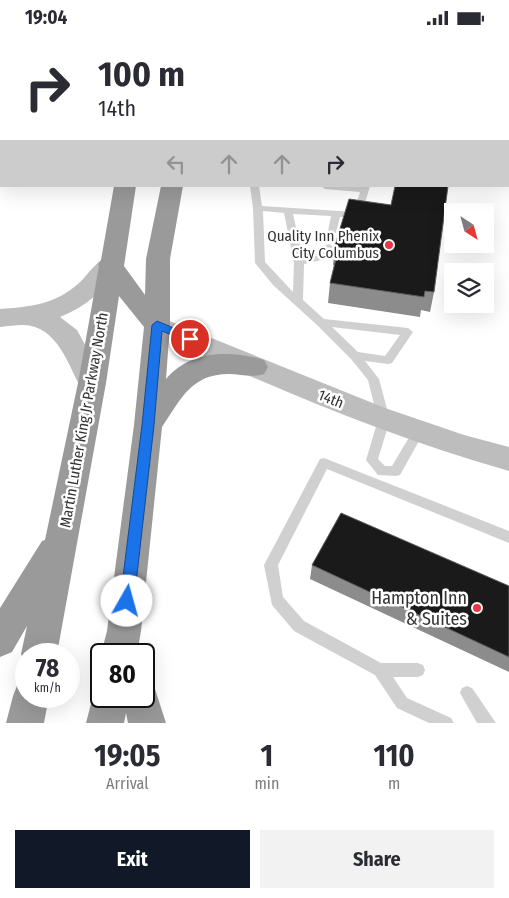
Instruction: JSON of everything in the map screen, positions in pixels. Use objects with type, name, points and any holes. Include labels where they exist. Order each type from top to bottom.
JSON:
[{"type":"highway","name":"Martin Luther King Jr Parkway North","points":[[42,643],[92,383],[110,264],[125,187]]},
{"type":"highway","points":[[124,643],[157,325],[158,259],[172,187]]},
{"type":"highway","points":[[110,264],[138,304],[157,325]]},
{"type":"highway","points":[[148,425],[177,382],[188,373],[207,365],[229,362],[254,367]]},
{"type":"highway","points":[[0,640],[64,533]]},
{"type":"highway","points":[[25,723],[28,708]]},
{"type":"highway","points":[[105,723],[108,708]]},
{"type":"highway","points":[[143,708],[146,723]]},
{"type":"street","points":[[0,318],[28,317],[67,306],[90,288],[110,264]]},
{"type":"street","points":[[28,317],[53,324],[68,337],[92,383]]},
{"type":"street","name":"14th","points":[[157,325],[327,399],[418,432],[509,459]]},
{"type":"lane","points":[[254,187],[258,208],[260,263],[276,283],[355,356],[373,379],[384,420],[372,460],[382,471],[396,471],[418,432]]},
{"type":"lane","points":[[258,208],[358,215],[365,188],[344,187]]},
{"type":"lane","points":[[288,211],[299,262],[298,302]]},
{"type":"lane","points":[[333,231],[336,214]]},
{"type":"lane","points":[[299,262],[327,256],[329,247]]},
{"type":"lane","points":[[320,322],[408,332],[388,360],[355,356]]},
{"type":"lane","points":[[446,723],[402,703],[380,670],[299,626],[278,600],[271,565],[324,463],[509,537]]},
{"type":"lane","points":[[376,484],[382,471]]},
{"type":"lane","points":[[380,670],[418,670]]},
{"type":"lane","points":[[467,693],[484,722]]},
{"type":"building","name":"Quality Inn Phenix City Columbus","points":[[395,187],[448,187],[446,203],[444,203],[434,292],[425,291],[424,297],[330,283],[339,247],[335,245],[349,199],[391,205]]},
{"type":"building","points":[[341,513],[509,586],[509,657],[312,565]]},
{"type":"place","name":"Quality Inn Phenix City Columbus","points":[[389,245]]},
{"type":"place","name":"Hampton Inn & Suites","points":[[477,608]]},
{"type":"route","points":[[127,601],[148,425],[157,325],[190,339]]}]
